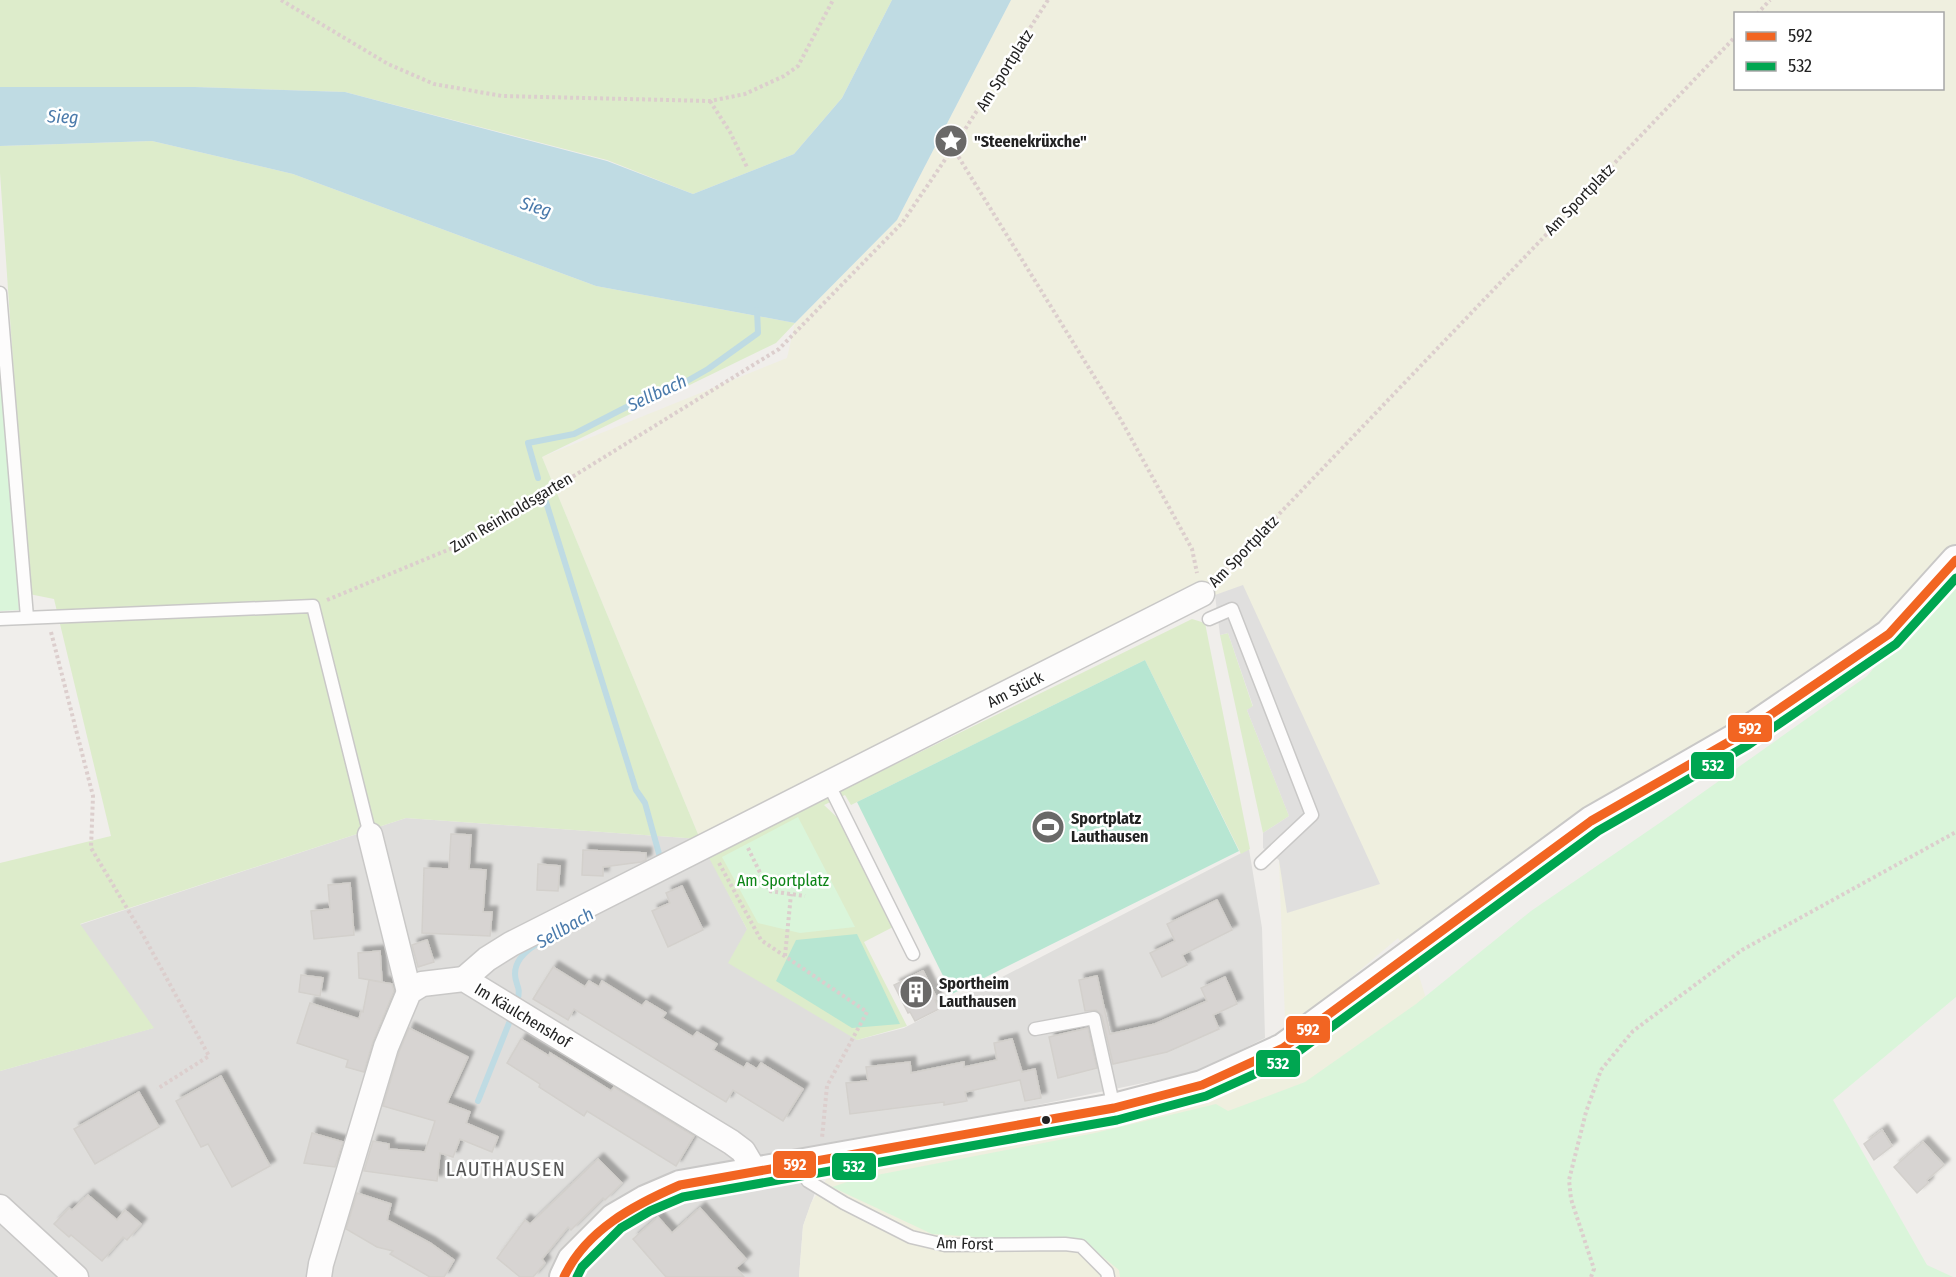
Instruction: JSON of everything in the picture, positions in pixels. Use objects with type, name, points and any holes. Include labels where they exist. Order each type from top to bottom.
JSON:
[{"type":"street","points":[[564,1277],[572,1260],[614,1218],[645,1200],[680,1185],[1114,1108],[1202,1085],[1283,1048],[1591,821],[1741,735],[1888,634],[1956,560]]},
{"type":"street","name":"Am Stück","points":[[464,979],[487,959],[511,944],[1202,594]]},
{"type":"street","points":[[318,1277],[386,1047],[409,992],[370,835]]},
{"type":"street","name":"Im Käulchenshof","points":[[409,992],[422,984],[464,979],[731,1142],[743,1150],[755,1171]]},
{"type":"street","points":[[2,1211],[76,1277]]},
{"type":"lane","points":[[0,293],[27,617]]},
{"type":"lane","points":[[0,619],[314,606],[370,835]]},
{"type":"lane","points":[[1209,619],[1232,609],[1312,815],[1261,863]]},
{"type":"lane","points":[[828,783],[913,954]]},
{"type":"lane","points":[[1035,1029],[1094,1018],[1114,1108]]},
{"type":"lane","name":"Am Forst","points":[[808,1161],[808,1181],[844,1203],[911,1237],[945,1245],[1065,1244],[1081,1246],[1107,1272],[1108,1277]]},
{"type":"path","points":[[281,0],[388,64],[434,84],[502,96],[710,101],[745,94],[784,76],[798,66],[833,0]]},
{"type":"path","name":"Am Sportplatz","points":[[1048,0],[953,148],[1121,420],[1192,549],[1202,594]]},
{"type":"path","points":[[1759,12],[1770,0]]},
{"type":"path","name":"Am Sportplatz","points":[[1202,594],[1734,38]]},
{"type":"path","points":[[710,101],[730,132],[747,167]]},
{"type":"path","name":"Zum Reinholdsgarten","points":[[314,606],[466,542],[779,349],[902,223],[953,148]]},
{"type":"path","points":[[47,616],[93,796],[91,848],[143,935],[209,1056],[157,1089]]},
{"type":"path","points":[[738,829],[769,891],[805,896]]},
{"type":"path","points":[[1591,1277],[1594,1269],[1571,1199],[1569,1180],[1586,1112],[1601,1070],[1633,1031],[1742,950],[1956,832]]},
{"type":"path","points":[[709,843],[761,940],[867,1012],[827,1086],[808,1161]]},
{"type":"path","points":[[785,956],[791,894]]},
{"type":"shaded area","points":[[1243,585],[1380,884],[1287,913],[1279,860],[1263,848],[1263,833],[1289,816],[1247,710],[1253,706],[1228,633],[1220,635],[1215,595]]},
{"type":"shaded area","points":[[406,818],[700,839],[747,929],[857,1040],[904,1028],[1249,849],[1262,928],[1265,1038],[1196,1072],[831,1148],[803,1226],[799,1277],[0,1277],[0,1071],[153,1028],[79,925]]},
{"type":"green space","points":[[0,0],[892,0],[842,98],[794,154],[693,194],[607,160],[345,92],[195,87],[0,87]]},
{"type":"green space","points":[[1011,0],[1956,0],[1956,551],[1890,635],[1415,963],[1513,1277],[799,1277],[803,1226],[811,1203],[831,1172],[1208,1098],[1414,963],[1398,938],[1295,1025],[1285,1019],[1279,860],[1243,586],[1215,595],[1195,587],[700,839],[542,457],[787,358],[795,323],[897,220]]},
{"type":"green space","points":[[152,141],[293,174],[596,286],[795,323],[776,343],[542,457],[700,839],[406,818],[80,924],[154,1028],[0,1071],[0,863],[111,836],[54,599],[29,594],[0,146]]},
{"type":"green space","points":[[0,333],[19,610],[0,611]]},
{"type":"green space","points":[[1956,572],[1956,997],[1833,1100],[1927,1265],[1953,1277],[1120,1277],[1119,1270],[1088,1245],[932,1234],[832,1187],[856,1179],[1095,1133],[1216,1104],[1228,1111],[1305,1082],[1416,1004],[1531,911],[1867,676]]},
{"type":"green space","points":[[1192,619],[1205,623],[1250,849],[1241,854],[1145,660],[851,805],[845,795],[824,805],[842,822],[893,927],[864,942],[907,1026],[857,1040],[728,963],[747,929],[708,856]]},
{"type":"green space","points":[[1228,633],[1253,707],[1247,710],[1289,816],[1263,833],[1220,635]]},
{"type":"green space","name":"Sportplatz Lauthausen","points":[[1145,660],[1239,851],[952,994],[857,802]]},
{"type":"green space","name":"Am Sportplatz","points":[[798,817],[855,927],[800,933],[758,923],[722,857]]},
{"type":"green space","points":[[857,934],[900,1024],[852,1028],[776,981],[796,940]]},
{"type":"water","name":"Sieg","points":[[892,0],[1011,0],[897,220],[795,323],[596,286],[293,174],[152,141],[0,146],[0,87],[195,87],[345,92],[607,161],[693,194],[794,154],[842,98]]},
{"type":"building","points":[[451,834],[471,835],[469,869],[486,870],[483,912],[492,912],[490,936],[422,933],[424,868],[449,869]]},
{"type":"building","points":[[583,850],[646,853],[646,860],[603,867],[603,876],[582,875]]},
{"type":"building","points":[[538,864],[560,866],[558,891],[537,890]]},
{"type":"building","points":[[350,883],[354,935],[314,939],[311,911],[330,909],[328,885]]},
{"type":"building","points":[[682,886],[703,930],[668,947],[652,911],[670,903],[666,893]]},
{"type":"building","points":[[1217,900],[1232,930],[1182,955],[1187,965],[1162,977],[1150,953],[1175,941],[1167,924]]},
{"type":"building","points":[[427,940],[434,962],[418,967],[412,945]]},
{"type":"building","points":[[380,951],[382,982],[359,978],[358,953]]},
{"type":"building","points":[[553,967],[585,987],[589,981],[599,987],[602,981],[642,1006],[646,1001],[666,1013],[662,1018],[693,1037],[697,1032],[717,1044],[713,1050],[744,1068],[747,1063],[757,1069],[761,1063],[803,1089],[783,1121],[733,1090],[726,1102],[574,1009],[568,1020],[533,999]]},
{"type":"building","name":"Sportheim Lauthausen","points":[[923,971],[937,999],[935,1000],[939,1009],[915,1021],[910,1012],[908,1013],[894,985]]},
{"type":"building","points":[[301,975],[323,978],[320,996],[299,992]]},
{"type":"building","points":[[1097,976],[1110,1034],[1155,1024],[1207,1001],[1201,988],[1225,977],[1237,1004],[1213,1015],[1219,1029],[1167,1052],[1113,1064],[1102,1016],[1096,1010],[1085,1011],[1079,980]]},
{"type":"building","points":[[369,980],[392,984],[394,991],[373,1042],[364,1072],[346,1067],[348,1060],[297,1043],[310,1003],[359,1019],[361,1011],[363,1012]]},
{"type":"building","points":[[409,1028],[468,1057],[447,1103],[470,1112],[466,1123],[498,1137],[492,1152],[460,1139],[453,1157],[440,1153],[437,1181],[364,1171],[373,1141],[389,1144],[389,1149],[425,1152],[435,1121],[383,1106],[399,1052]]},
{"type":"building","points":[[1088,1028],[1097,1068],[1058,1078],[1049,1037]]},
{"type":"building","points":[[521,1039],[549,1056],[550,1053],[611,1091],[614,1087],[694,1136],[676,1166],[587,1111],[584,1116],[507,1063]]},
{"type":"building","points":[[1012,1039],[1022,1072],[1035,1069],[1041,1098],[1025,1101],[1020,1080],[965,1092],[967,1101],[850,1114],[846,1083],[868,1081],[866,1067],[910,1062],[911,1073],[964,1062],[964,1067],[997,1060],[994,1043]]},
{"type":"building","points":[[221,1076],[270,1166],[232,1187],[208,1144],[201,1147],[176,1101]]},
{"type":"building","points":[[139,1092],[159,1127],[95,1164],[74,1129]]},
{"type":"building","points":[[1882,1130],[1892,1146],[1874,1160],[1864,1144]]},
{"type":"building","points":[[312,1133],[343,1142],[335,1167],[304,1163]]},
{"type":"building","points":[[1923,1142],[1944,1165],[1927,1180],[1928,1183],[1917,1193],[1894,1167]]},
{"type":"building","points":[[598,1159],[622,1183],[605,1200],[603,1198],[571,1230],[568,1227],[542,1259],[545,1263],[533,1277],[520,1277],[497,1258],[525,1220],[530,1224]]},
{"type":"building","points":[[357,1193],[391,1204],[387,1220],[430,1243],[454,1260],[444,1277],[430,1277],[390,1254],[393,1251],[377,1247],[346,1229]]},
{"type":"building","points":[[88,1195],[117,1220],[125,1210],[141,1224],[127,1240],[123,1237],[102,1261],[54,1224],[69,1208],[72,1210]]},
{"type":"building","points":[[700,1208],[746,1259],[736,1268],[744,1277],[666,1277],[633,1239],[658,1217],[672,1233]]},
{"type":"waterway","name":"Sellbach","points":[[538,478],[528,443],[574,434],[644,398],[680,385],[708,369],[758,333],[757,310]]},
{"type":"waterway","name":"Sellbach","points":[[546,502],[636,790],[645,803],[661,861]]},
{"type":"waterway","name":"Sellbach","points":[[517,1002],[519,989],[515,974],[517,964],[526,952],[537,944]]},
{"type":"waterway","name":"Sellbach","points":[[478,1101],[511,1018]]},
{"type":"transit line","name":"592","points":[[564,1277],[573,1260],[585,1246],[613,1221],[646,1201],[680,1185],[1114,1108],[1202,1085],[1283,1048],[1591,821],[1741,735],[1889,634],[1956,560]]},
{"type":"transit line","name":"532","points":[[577,1277],[582,1267],[621,1228],[650,1211],[683,1197],[1117,1120],[1206,1096],[1288,1059],[1598,831],[1748,745],[1896,644],[1956,578]]},
{"type":"place","name":"\"Steenekrüxche\"","points":[[951,141]]},
{"type":"place","name":"Sportplatz Lauthausen","points":[[1048,827]]},
{"type":"place","name":"Sportheim Lauthausen","points":[[916,992]]},
{"type":"district","name":"LAUTHAUSEN","points":[[506,1169]]}]
